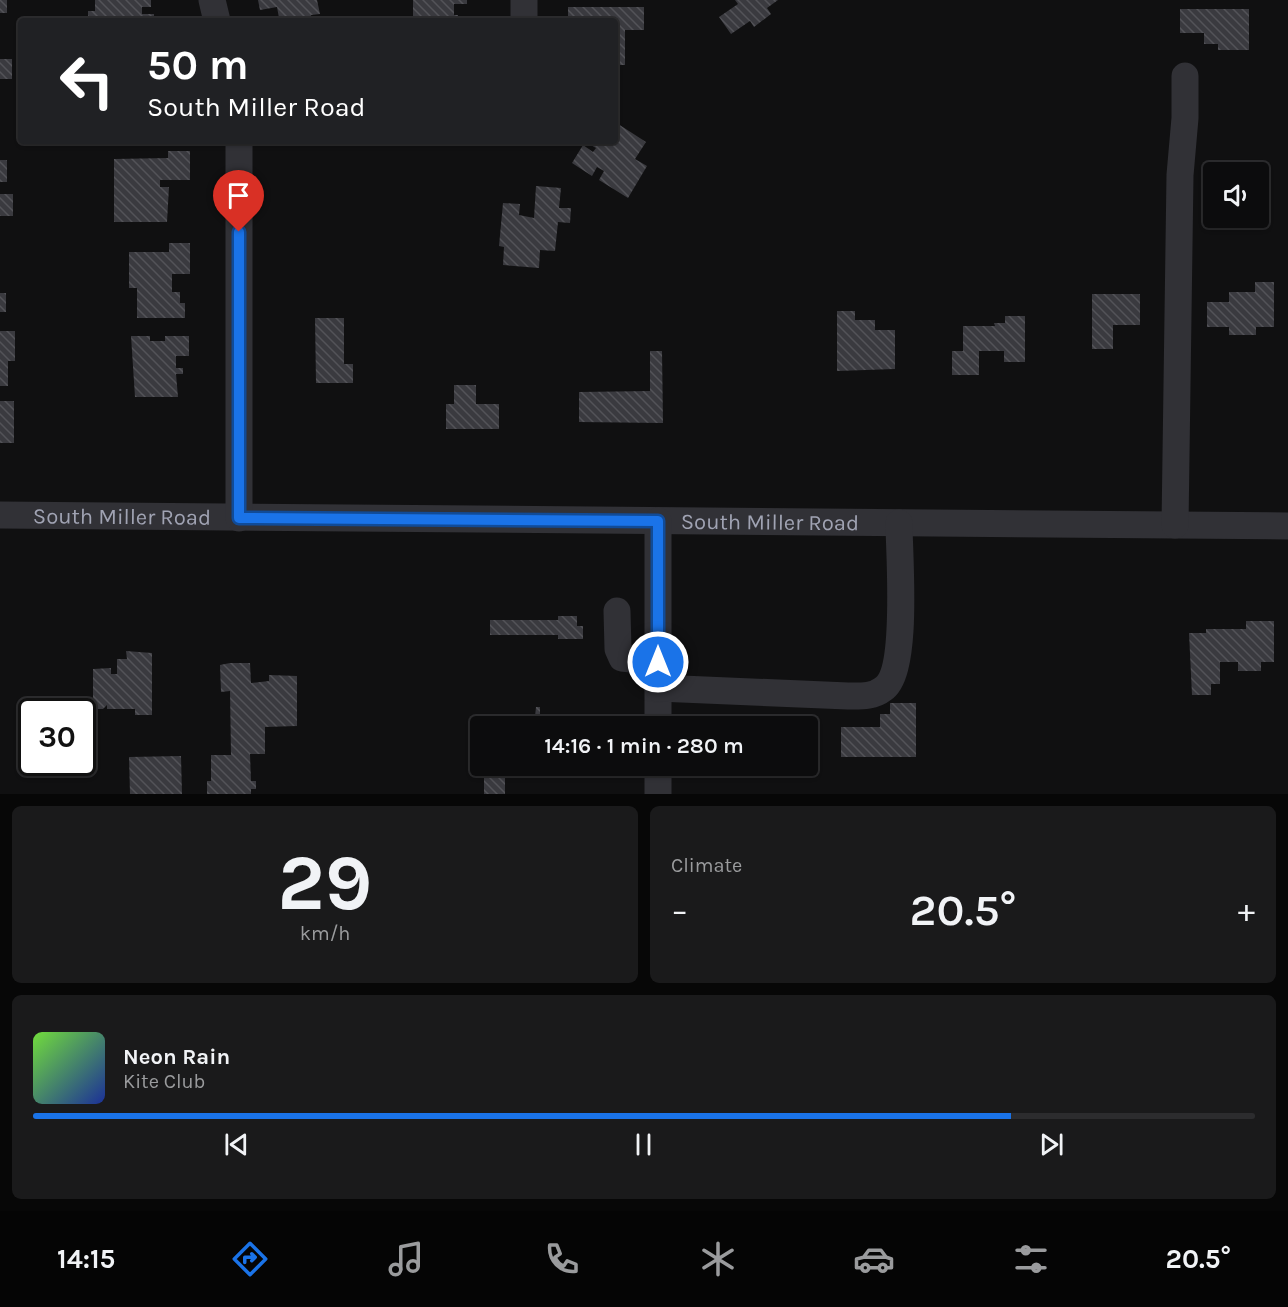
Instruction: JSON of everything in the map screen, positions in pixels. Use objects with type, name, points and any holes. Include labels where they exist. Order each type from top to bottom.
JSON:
[{"type":"street","points":[[212,0],[216,18]]},
{"type":"street","points":[[524,0],[524,18]]},
{"type":"street","points":[[1175,525],[1180,175],[1185,118],[1185,76]]},
{"type":"street","points":[[239,144],[239,518]]},
{"type":"street","name":"South Miller Road","points":[[0,515],[1288,526]]},
{"type":"street","points":[[658,521],[658,716]]},
{"type":"street","points":[[658,688],[848,696],[869,696],[885,689],[895,674],[900,645],[899,523]]},
{"type":"street","points":[[617,611],[618,649],[622,658],[658,662]]},
{"type":"street","points":[[658,776],[658,794]]},
{"type":"building","points":[[0,0],[7,0],[7,13],[0,13]]},
{"type":"building","points":[[95,0],[151,0],[151,7],[142,7],[142,14],[154,14],[154,18],[88,18],[88,11],[95,11]]},
{"type":"building","points":[[258,0],[317,0],[320,14],[311,15],[312,18],[279,18],[277,7],[260,10]]},
{"type":"building","points":[[413,0],[467,0],[467,4],[454,4],[454,15],[458,15],[458,18],[413,18]]},
{"type":"building","points":[[735,0],[778,0],[767,8],[771,14],[754,27],[750,21],[731,34],[719,17],[738,4]]},
{"type":"building","points":[[568,7],[644,7],[644,30],[625,30],[625,65],[618,65],[618,18],[568,18]]},
{"type":"building","points":[[1180,9],[1249,9],[1249,50],[1218,50],[1218,44],[1204,44],[1204,33],[1180,33]]},
{"type":"building","points":[[0,59],[12,59],[12,79],[0,79]]},
{"type":"building","points":[[618,124],[646,142],[635,159],[647,166],[628,198],[599,180],[604,171],[597,167],[592,176],[572,163],[583,145],[593,152],[596,148],[589,144],[618,144]]},
{"type":"building","points":[[168,151],[190,151],[190,180],[160,180],[160,187],[169,187],[167,222],[114,222],[114,159],[168,158]]},
{"type":"building","points":[[0,160],[7,160],[7,182],[0,182]]},
{"type":"building","points":[[536,186],[561,188],[559,208],[571,208],[570,223],[558,222],[555,251],[540,250],[539,268],[503,265],[504,247],[499,246],[503,203],[520,204],[519,215],[534,218]]},
{"type":"building","points":[[0,194],[13,194],[13,216],[0,216]]},
{"type":"building","points":[[169,243],[190,243],[190,274],[172,274],[172,292],[180,292],[180,303],[185,303],[185,318],[137,318],[137,288],[129,288],[129,252],[169,252]]},
{"type":"building","points":[[1255,282],[1274,282],[1274,327],[1256,327],[1256,335],[1229,335],[1229,327],[1207,327],[1207,302],[1229,302],[1229,292],[1255,292]]},
{"type":"building","points":[[0,293],[6,293],[6,312],[0,312]]},
{"type":"building","points":[[1092,294],[1140,294],[1140,325],[1113,325],[1113,349],[1092,349]]},
{"type":"building","points":[[837,311],[855,311],[855,320],[875,320],[875,330],[895,330],[895,369],[837,371]]},
{"type":"building","points":[[1005,316],[1025,316],[1025,362],[1004,362],[1004,351],[979,351],[979,375],[952,375],[952,351],[963,351],[963,326],[995,326],[994,323],[1005,323]]},
{"type":"building","points":[[315,318],[344,318],[344,364],[353,364],[353,383],[316,383]]},
{"type":"building","points":[[0,331],[15,331],[15,361],[8,361],[8,386],[0,386]]},
{"type":"building","points":[[131,336],[150,336],[150,341],[165,341],[165,336],[189,336],[189,356],[176,356],[176,368],[183,368],[183,374],[176,374],[178,397],[135,397]]},
{"type":"building","points":[[650,351],[662,351],[663,423],[579,422],[579,392],[650,391]]},
{"type":"building","points":[[454,385],[476,385],[476,404],[499,404],[499,429],[446,429],[446,404],[454,404]]},
{"type":"building","points":[[0,401],[14,401],[14,443],[0,443]]},
{"type":"building","points":[[558,616],[577,616],[577,626],[583,626],[583,639],[558,639],[558,635],[490,635],[490,620],[558,620]]},
{"type":"building","points":[[1246,621],[1274,621],[1274,662],[1261,662],[1261,671],[1238,671],[1238,662],[1220,662],[1220,684],[1211,684],[1211,695],[1192,695],[1189,633],[1206,633],[1206,629],[1246,629]]},
{"type":"building","points":[[126,651],[152,653],[152,715],[135,715],[135,709],[107,709],[107,705],[103,709],[96,708],[96,698],[93,698],[93,669],[111,668],[111,674],[117,674],[117,659],[127,659]]},
{"type":"building","points":[[250,663],[251,683],[269,681],[269,675],[297,676],[297,726],[265,727],[265,754],[250,754],[251,781],[256,781],[256,789],[251,789],[251,794],[207,794],[207,781],[211,781],[211,755],[231,755],[230,691],[221,692],[220,665]]},
{"type":"building","points":[[890,703],[916,703],[916,757],[841,757],[841,727],[880,727],[880,714],[890,714]]},
{"type":"building","points":[[536,707],[540,707],[540,714],[569,714],[569,716],[535,716]]},
{"type":"building","points":[[181,756],[182,794],[130,794],[129,757]]},
{"type":"building","points":[[484,776],[505,776],[505,794],[484,794]]},
{"type":"route","points":[[239,232],[239,518],[658,521],[658,662]]}]
